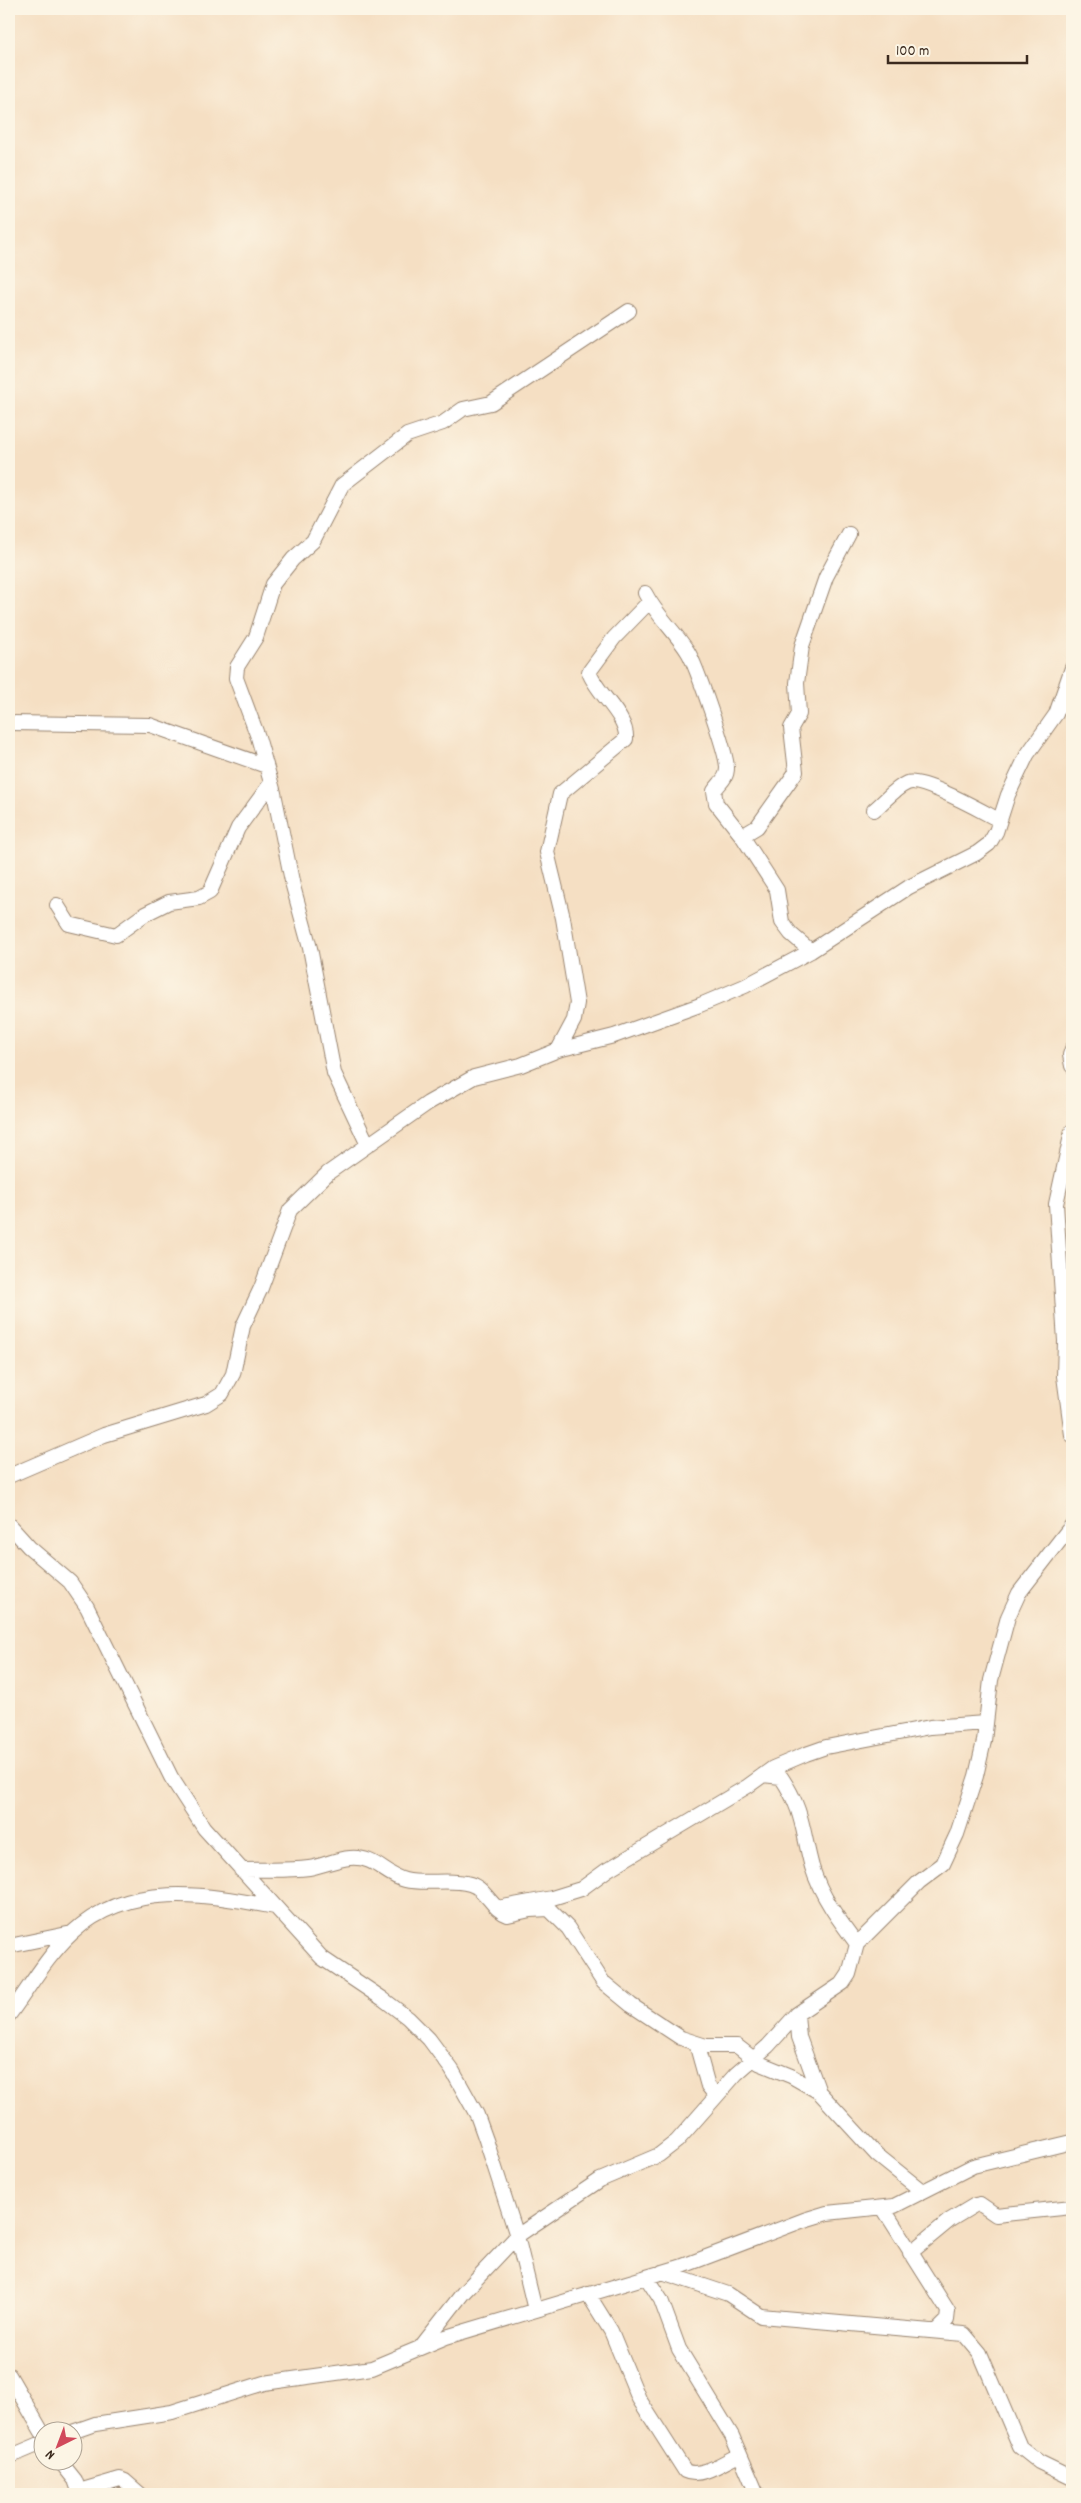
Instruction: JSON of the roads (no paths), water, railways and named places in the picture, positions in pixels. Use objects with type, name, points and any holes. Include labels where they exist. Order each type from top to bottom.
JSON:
[{"type":"street","points":[[368,1145],[334,1073],[310,948],[293,886],[271,782],[236,678],[237,667],[256,637],[273,584],[293,559],[313,541],[339,488],[407,435],[443,422],[463,409],[491,403],[629,311]]},
{"type":"street","points":[[742,836],[757,827],[796,772],[791,728],[799,714],[797,683],[802,646],[826,578],[849,534]]},
{"type":"street","points":[[558,1050],[574,1020],[577,1002],[563,918],[547,846],[554,825],[560,794],[626,739],[626,732],[615,711],[589,672],[647,597],[690,654],[727,766],[724,780],[714,791],[716,803],[742,836],[777,890],[782,922],[791,934],[811,951]]},
{"type":"street","points":[[9,1476],[104,1435],[206,1404],[222,1394],[233,1374],[243,1326],[261,1288],[290,1210],[328,1173],[428,1103],[474,1077],[521,1065],[558,1050],[614,1036],[700,1005],[745,986],[811,951],[909,887],[977,853],[989,844],[996,832],[1008,795],[1027,755],[1056,714],[1072,668]]},
{"type":"street","points":[[9,723],[150,725],[266,766]]},
{"type":"street","points":[[57,905],[69,924],[116,935],[145,914],[169,902],[204,895],[213,887],[238,828],[271,782]]},
{"type":"street","points":[[874,810],[903,786],[914,782],[999,820]]},
{"type":"street","points":[[1072,1049],[1070,1055],[1072,1066]]},
{"type":"street","points":[[1072,1131],[1056,1204],[1072,1435]]},
{"type":"street","points":[[9,1525],[29,1547],[70,1582],[84,1602],[186,1802],[204,1828],[327,1963],[390,2004],[429,2038],[440,2053],[477,2115],[517,2236],[535,2310]]},
{"type":"street","points":[[420,2348],[463,2293],[517,2236],[600,2180],[668,2149],[716,2096],[797,2014],[847,1979],[857,1944],[920,1882],[939,1868],[946,1859],[976,1776],[986,1723],[991,1680],[1015,1599],[1072,1525]]},
{"type":"street","points":[[497,1908],[552,1898],[581,1889],[607,1870],[772,1768],[826,1747],[930,1727],[986,1723]]},
{"type":"street","points":[[763,1775],[781,1778],[795,1799],[801,1814],[818,1882],[833,1912],[857,1944]]},
{"type":"street","points":[[241,1870],[309,1868],[350,1858],[360,1858],[377,1863],[394,1876],[407,1881],[434,1880],[472,1885],[487,1896],[497,1908],[508,1915],[541,1908],[555,1913],[568,1928],[598,1975],[610,1989],[649,2018],[681,2038],[706,2046],[737,2046],[754,2058],[819,2092],[877,2155],[922,2190]]},
{"type":"street","points":[[9,2014],[72,1933],[114,1904],[147,1897],[205,1897],[275,1907]]},
{"type":"street","points":[[9,1946],[72,1933]]},
{"type":"street","points":[[797,2014],[798,2037],[819,2092]]},
{"type":"street","points":[[696,2043],[708,2086],[716,2096]]},
{"type":"street","points":[[82,2429],[95,2424],[172,2412],[264,2383],[366,2370],[446,2337],[662,2272],[827,2213],[894,2206],[922,2190],[973,2166],[1071,2142]]},
{"type":"street","points":[[910,2252],[950,2220],[975,2205],[980,2204],[996,2215],[1072,2207]]},
{"type":"street","points":[[883,2208],[948,2311],[947,2320],[936,2331]]},
{"type":"street","points":[[662,2272],[728,2294],[761,2316],[960,2333],[968,2338],[980,2353],[1020,2446],[1039,2462],[1072,2478]]},
{"type":"street","points":[[646,2277],[661,2300],[679,2349],[724,2423],[757,2494]]},
{"type":"street","points":[[588,2294],[611,2331],[639,2399],[686,2470],[694,2474],[703,2472],[739,2455]]},
{"type":"street","points":[[9,2375],[35,2420]]},
{"type":"street","points":[[9,2457],[32,2447]]},
{"type":"street","points":[[68,2470],[76,2480],[80,2492],[120,2479],[140,2494]]}]
